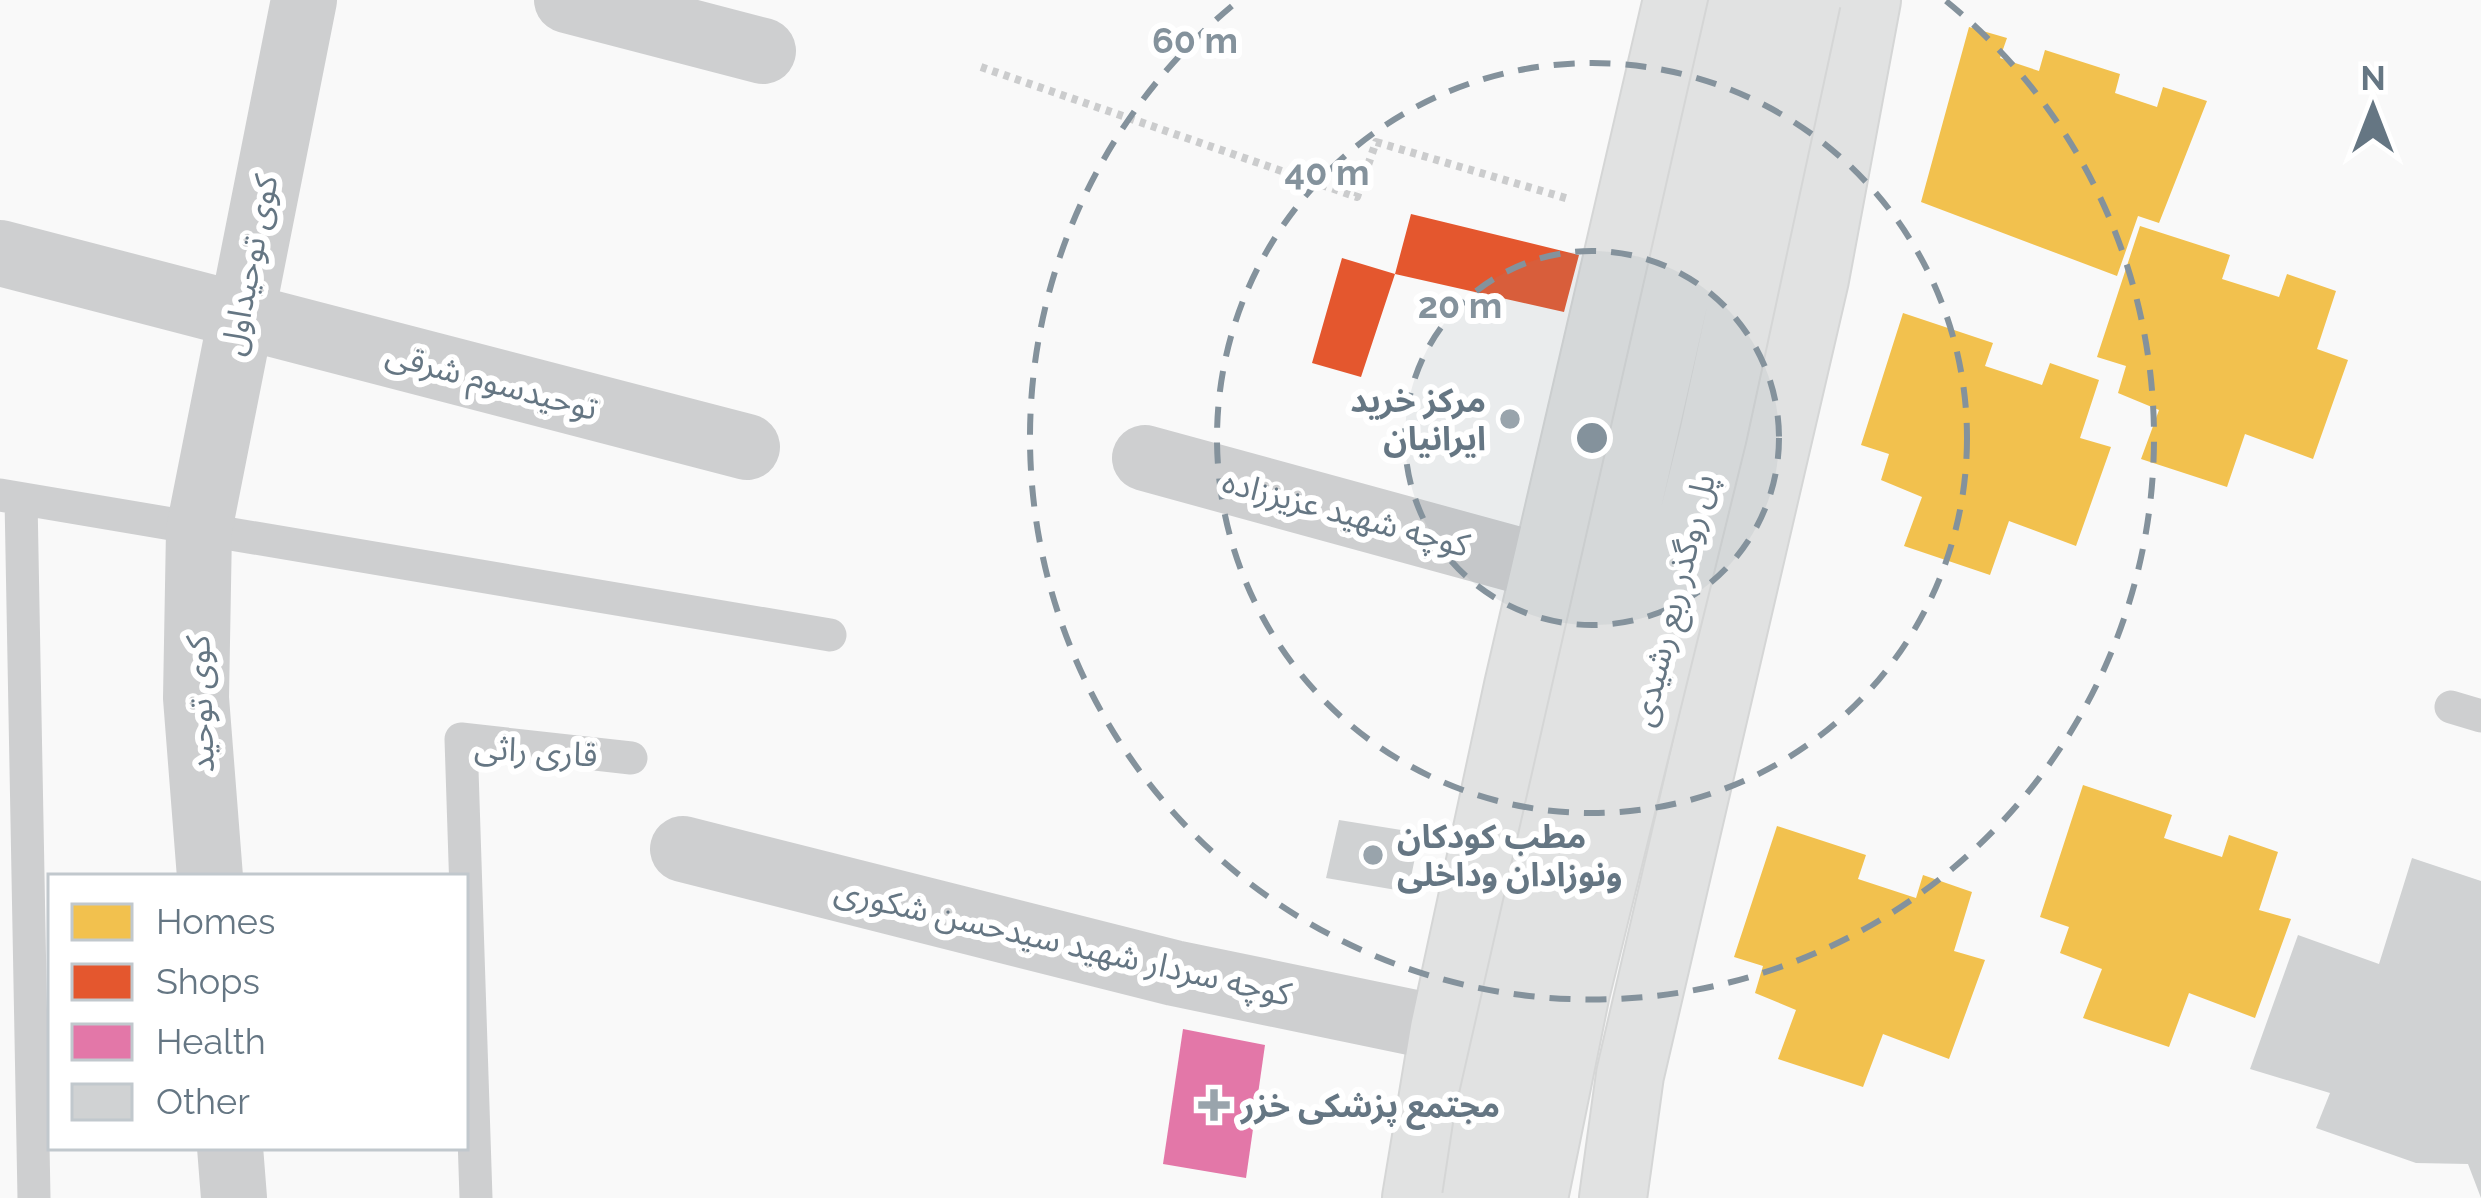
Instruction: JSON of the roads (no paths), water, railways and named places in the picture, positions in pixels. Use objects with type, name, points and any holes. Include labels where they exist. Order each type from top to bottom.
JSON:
[{"type":"highway","points":[[1416,1198],[1444,1029],[1677,0]]},
{"type":"highway","name":"پل روگذر ربع رشیدی","points":[[1476,1198],[1493,1096],[1743,0]]},
{"type":"highway","name":"پل روگذر ربع رشیدی","points":[[1534,1198],[1576,992],[1714,435],[1808,0]]},
{"type":"highway","points":[[1613,1198],[1630,1076],[1844,146],[1867,0]]},
{"type":"highway","points":[[1596,366],[1655,320],[1709,318],[1760,356],[1785,412]]},
{"type":"street","name":"کوی توحیداول","points":[[199,530],[238,314],[304,0]]},
{"type":"street","points":[[567,0],[763,51]]},
{"type":"street","name":"توحیدسوم شرقی","points":[[0,253],[746,447]]},
{"type":"street","name":"کوچه شهید عزیززاده","points":[[1145,458],[1546,568]]},
{"type":"street","name":"کوی توحید","points":[[199,530],[196,698],[210,874]]},
{"type":"street","name":"کوچه سردار شهید سیدحسن شکوری","points":[[683,849],[1174,974],[1444,1029]]},
{"type":"street","points":[[230,1150],[234,1198]]},
{"type":"lane","points":[[34,1198],[10,497],[830,635]]},
{"type":"lane","name":"قاری راثی","points":[[465,874],[461,740],[631,758]]},
{"type":"lane","name":"قاری راثی","points":[[468,954],[476,1198]]},
{"type":"place","name":"مرکز خرید ایرانیان","points":[[1510,419]]},
{"type":"place","name":"مطب کودکان ونوزادان وداخلی","points":[[1373,855]]},
{"type":"place","name":"مجتمع پزشکی خزر","points":[[1214,1105]]}]
